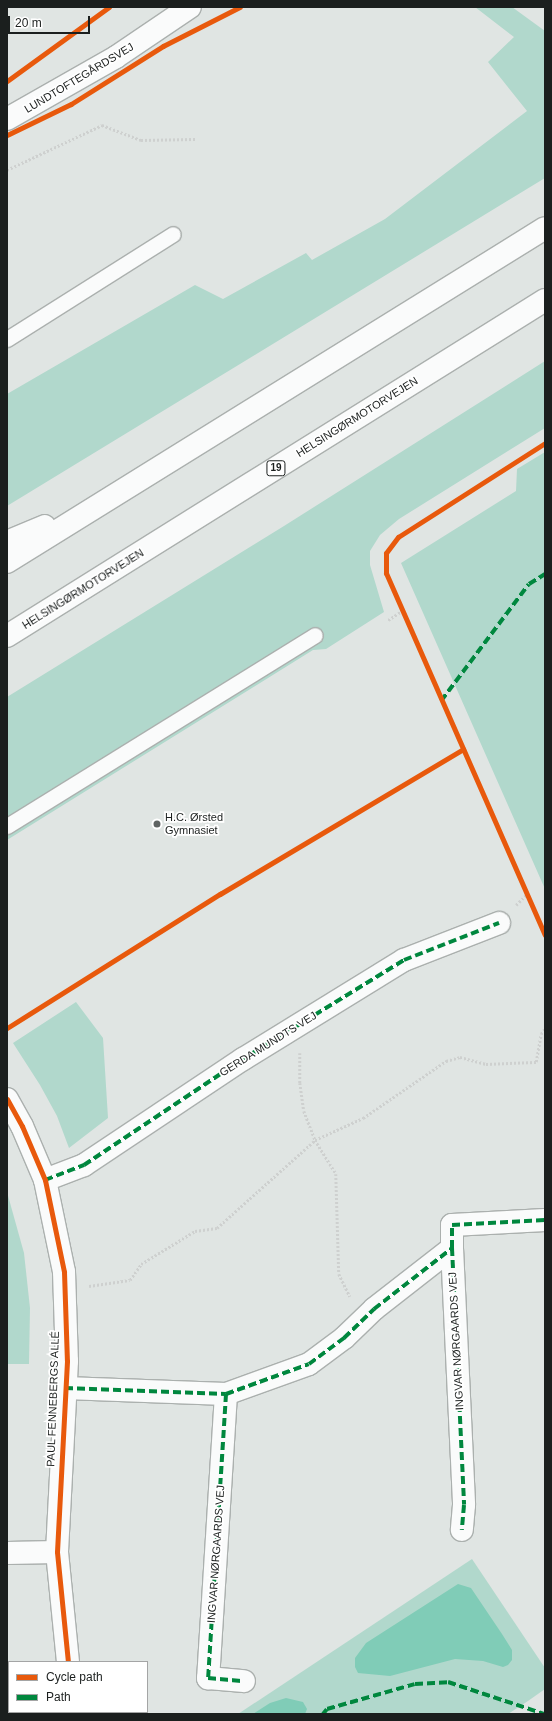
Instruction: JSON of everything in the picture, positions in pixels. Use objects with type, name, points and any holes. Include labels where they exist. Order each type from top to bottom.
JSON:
[{"type":"main road","name":"LUNDTOFTEGÅRDSVEJ","points":[[7,119],[116,56],[190,7]]},
{"type":"main road","points":[[7,562],[545,228]]},
{"type":"main road","name":"HELSINGØRMOTORVEJEN","points":[[7,636],[545,300]]},
{"type":"main road","points":[[7,542],[116,495]]},
{"type":"main road","name":"GERDA MUNDTS VEJ","points":[[46,1180],[84,1165],[300,1023],[404,960],[499,923]]},
{"type":"main road","name":"PAUL FENNEBERGS ALLÉ","points":[[7,1099],[22,1126],[46,1180],[54,1214],[64,1272],[67,1361],[57,1552],[68,1661]]},
{"type":"main road","name":"INGVAR NØRGAARDS VEJ","points":[[462,1530],[464,1505],[452,1225],[545,1220]]},
{"type":"main road","name":"INGVAR NØRGAARDS VEJ","points":[[65,1388],[226,1394],[309,1364],[344,1338],[362,1321],[452,1248]]},
{"type":"main road","name":"INGVAR NØRGAARDS VEJ","points":[[226,1394],[208,1678],[244,1681]]},
{"type":"main road","points":[[7,1553],[57,1552]]},
{"type":"lane","points":[[7,340],[173,234]]},
{"type":"lane","points":[[7,826],[315,635]]},
{"type":"path","points":[[7,170],[102,125],[141,140],[195,139]]},
{"type":"path","points":[[399,605],[405,618]]},
{"type":"path","points":[[388,620],[402,611]]},
{"type":"path","points":[[523,887],[530,901]]},
{"type":"path","points":[[300,1023],[300,1083],[304,1111],[315,1140],[336,1174],[339,1274],[362,1321]]},
{"type":"path","points":[[65,1289],[130,1280],[141,1264],[195,1231],[217,1228],[315,1140],[363,1118],[446,1061],[460,1057],[486,1064],[536,1062],[541,1034],[545,1028]]},
{"type":"shaded area","points":[[475,7],[512,7],[545,31],[545,178],[7,506],[7,394],[195,285],[223,299],[306,253],[312,260],[385,219],[527,111],[488,62],[514,37]]},
{"type":"shaded area","points":[[545,361],[545,428],[399,519],[380,535],[370,551],[370,565],[384,612],[326,649],[313,650],[7,840],[7,697],[284,526]]},
{"type":"shaded area","points":[[545,452],[545,889],[401,563],[516,491],[517,469]]},
{"type":"shaded area","points":[[76,1002],[103,1038],[108,1118],[69,1148],[57,1116],[40,1085],[13,1043]]},
{"type":"shaded area","points":[[7,1192],[24,1253],[30,1308],[29,1364],[7,1364]]},
{"type":"shaded area","points":[[472,1559],[545,1668],[545,1689],[528,1701],[508,1714],[238,1714]]},
{"type":"shaded area","points":[[458,1584],[471,1588],[512,1650],[512,1660],[508,1665],[503,1667],[483,1661],[455,1659],[390,1676],[358,1673],[355,1667],[355,1658],[366,1643]]},
{"type":"shaded area","points":[[286,1698],[303,1702],[307,1709],[305,1714],[253,1714],[270,1703]]},
{"type":"marked path","points":[[441,701],[529,584],[545,574]]},
{"type":"marked path","points":[[45,1180],[84,1165],[243,1059],[404,960],[499,923]]},
{"type":"marked path","points":[[65,1388],[226,1394],[309,1364],[344,1338],[374,1309],[452,1248],[452,1225],[545,1220]]},
{"type":"marked path","points":[[452,1248],[464,1505],[462,1530]]},
{"type":"marked path","points":[[226,1394],[208,1678],[244,1681]]},
{"type":"marked path","points":[[323,1714],[327,1709],[415,1684],[448,1682],[544,1714]]},
{"type":"cycle path","points":[[7,81],[109,7]]},
{"type":"cycle path","points":[[7,135],[71,104],[163,46],[240,7]]},
{"type":"cycle path","points":[[545,443],[398,537],[386,553],[386,573],[545,935]]},
{"type":"cycle path","points":[[7,1028],[220,894],[463,749]]},
{"type":"cycle path","points":[[7,1099],[22,1126],[45,1180],[64,1272],[67,1361],[57,1552],[68,1661]]},
{"type":"place","name":"H.C. Ørsted Gymnasiet","points":[[157,824]]}]
